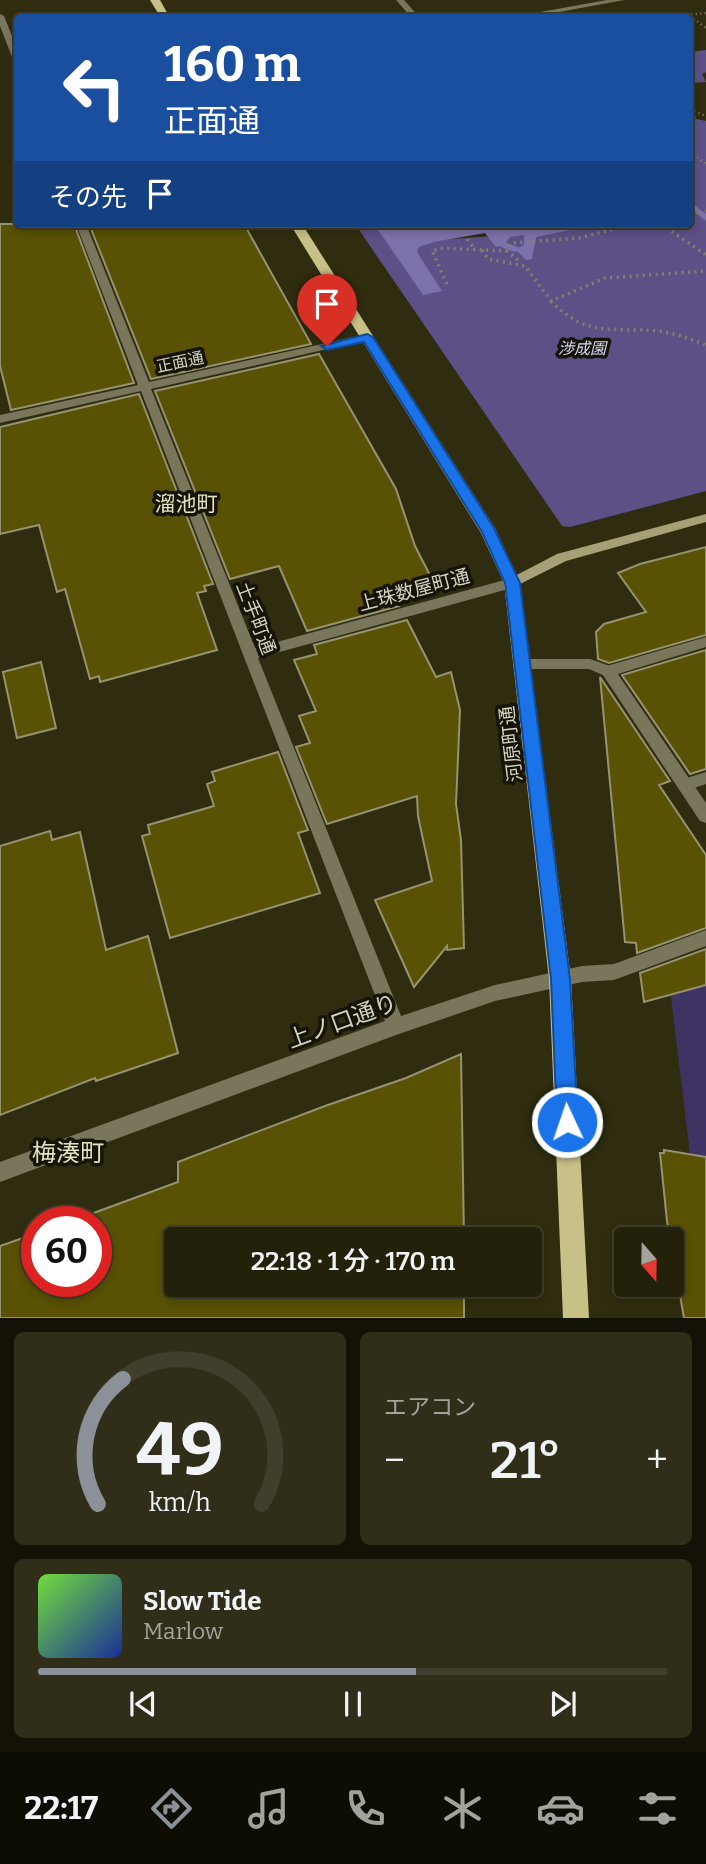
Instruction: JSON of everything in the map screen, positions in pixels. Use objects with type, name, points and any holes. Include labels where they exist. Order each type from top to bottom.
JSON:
[{"type":"main road","name":"河原町通","points":[[299,228],[489,532],[512,583],[560,979],[576,1318]]},
{"type":"street","points":[[400,0],[413,14]]},
{"type":"street","points":[[534,14],[620,0]]},
{"type":"street","points":[[0,16],[14,52]]},
{"type":"street","name":"土手町通","points":[[83,228],[396,1026]]},
{"type":"street","name":"正面通","points":[[0,419],[367,337]]},
{"type":"street","name":"上珠数屋町通","points":[[250,655],[512,583],[562,556],[706,518]]},
{"type":"street","points":[[608,671],[706,642]]},
{"type":"street","points":[[522,664],[590,664],[608,671],[706,816]]},
{"type":"street","points":[[685,785],[706,778]]},
{"type":"street","name":"上ノ口通り","points":[[0,1172],[396,1026],[495,993],[560,979],[614,972],[706,938]]},
{"type":"path","points":[[458,228],[475,249]]},
{"type":"path","points":[[447,284],[432,256],[432,251],[440,248],[508,248],[523,240],[537,242],[624,228]]},
{"type":"path","points":[[667,228],[706,255]]},
{"type":"path","points":[[508,248],[518,260]]},
{"type":"path","points":[[482,250],[484,257],[488,259],[525,266],[565,318],[584,328],[607,332],[673,333],[706,345]]},
{"type":"path","points":[[551,301],[605,278],[706,271]]},
{"type":"shaded area","points":[[377,228],[580,228],[536,237],[532,259],[526,260],[515,249],[524,245],[524,235],[510,237],[504,245],[496,247],[485,233],[419,247],[417,252],[442,291],[423,295]]},
{"type":"shaded area","points":[[669,981],[706,985],[706,1157],[690,1154]]},
{"type":"green space","points":[[706,50],[706,72],[702,74],[706,82],[693,83],[693,52]]},
{"type":"green space","name":"渉成園","points":[[693,120],[706,121],[706,491],[570,527],[562,526],[358,228],[390,228],[406,239],[415,241],[596,228],[693,228]]},
{"type":"building","points":[[0,224],[14,224],[14,228],[76,228],[134,383],[11,410],[0,366]]},
{"type":"building","points":[[91,228],[246,228],[311,344],[151,379]]},
{"type":"building","points":[[319,354],[396,489],[415,546],[435,585],[394,597],[399,606],[307,631],[279,566],[230,579],[155,391]]},
{"type":"building","points":[[139,394],[213,584],[204,586],[206,591],[197,593],[217,650],[100,682],[99,676],[90,679],[65,589],[57,592],[39,525],[0,534],[0,427]]},
{"type":"building","points":[[706,547],[706,635],[609,663],[598,659],[596,632],[604,624],[646,612],[618,573],[640,564]]},
{"type":"building","points":[[407,620],[436,677],[451,672],[460,710],[456,804],[461,840],[464,948],[447,950],[447,946],[414,987],[375,900],[432,881],[418,816],[417,796],[327,824],[296,747],[310,743],[299,716],[316,711],[294,660],[317,654],[314,645]]},
{"type":"building","points":[[706,650],[706,769],[690,774],[622,675]]},
{"type":"building","points":[[41,662],[56,728],[17,738],[3,672]]},
{"type":"building","points":[[600,677],[670,781],[659,785],[706,855],[706,928],[637,953],[636,943],[625,942]]},
{"type":"building","points":[[278,752],[308,830],[298,833],[320,893],[170,938],[142,836],[150,834],[148,825],[214,806],[207,784],[215,781],[212,772]]},
{"type":"building","points":[[50,831],[52,840],[80,832],[106,950],[148,936],[178,1053],[96,1081],[95,1078],[0,1115],[0,846]]},
{"type":"building","points":[[706,949],[706,985],[644,1002],[640,973]]},
{"type":"building","points":[[461,1054],[464,1227],[164,1227],[164,1297],[464,1297],[464,1318],[0,1318],[0,1246],[21,1239],[21,1297],[112,1297],[112,1206],[178,1182],[178,1162],[406,1078]]},
{"type":"building","points":[[664,1150],[706,1157],[706,1318],[684,1318],[680,1297],[684,1297],[684,1227],[668,1227],[660,1153],[664,1153]]},
{"type":"waterway","points":[[693,207],[706,219]]},
{"type":"waterway","points":[[504,245],[515,249]]},
{"type":"district","name":"溜池町","points":[[186,504]]},
{"type":"district","name":"梅湊町","points":[[68,1153]]},
{"type":"route","points":[[327,346],[367,337],[489,532],[512,583],[560,979],[567,1122]]}]
